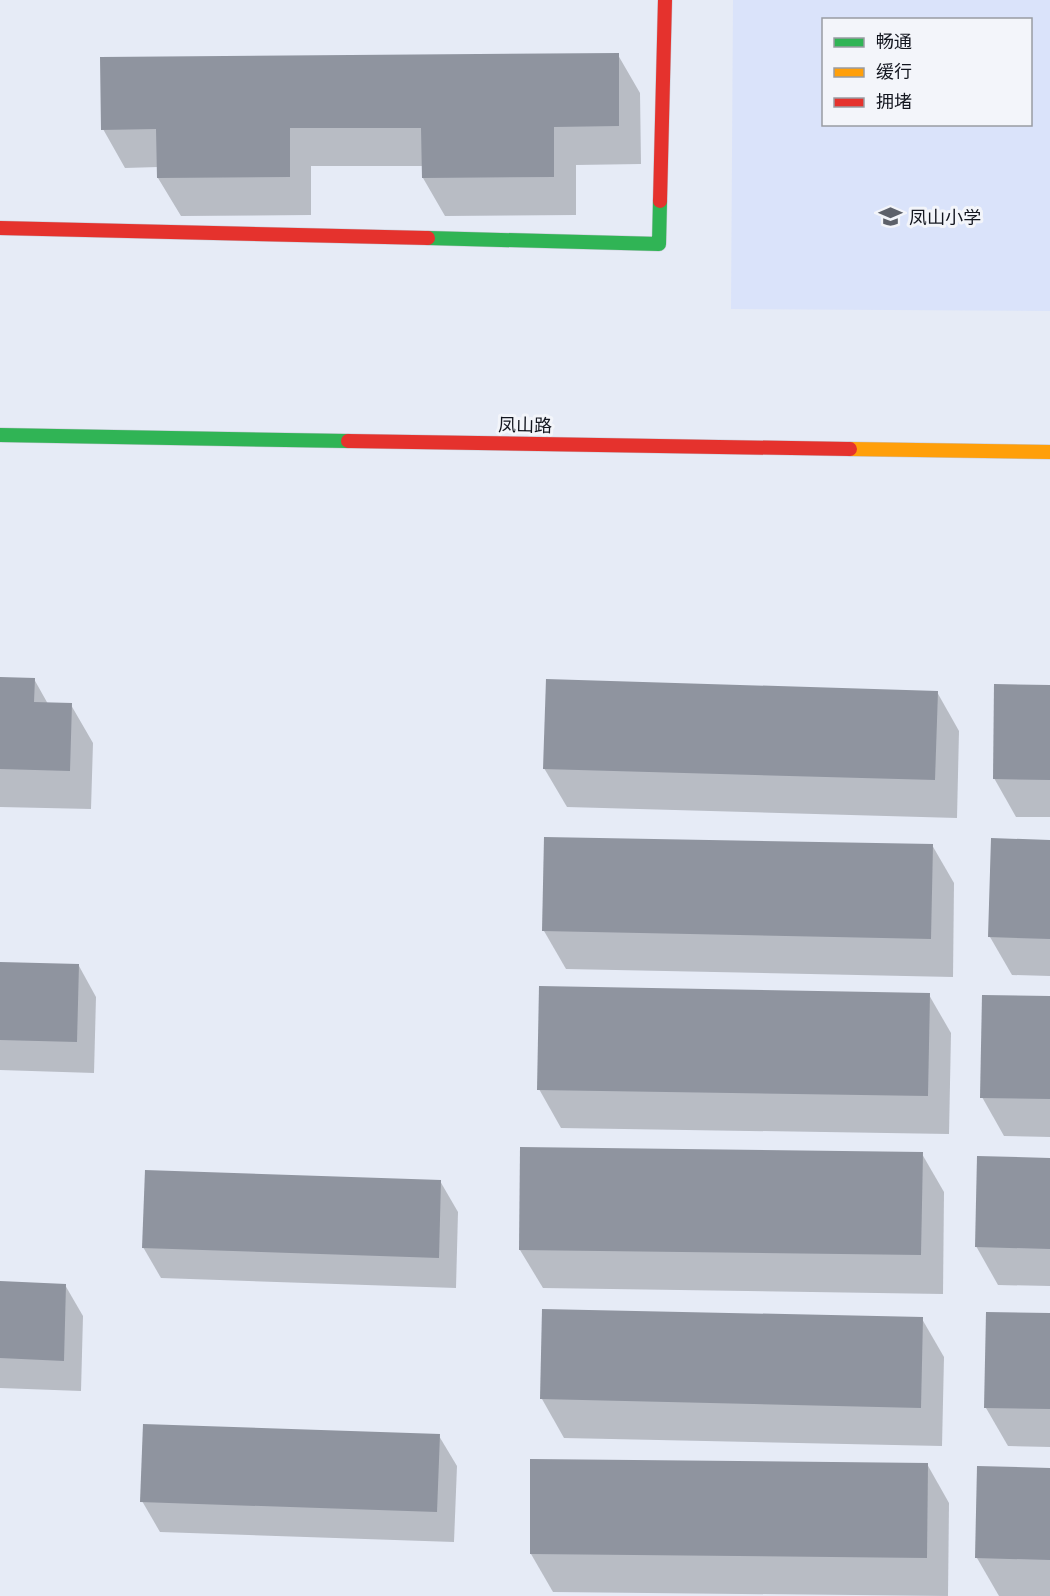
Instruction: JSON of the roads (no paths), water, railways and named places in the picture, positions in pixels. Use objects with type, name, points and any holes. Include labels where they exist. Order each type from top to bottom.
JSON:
[{"type":"street","points":[[0,228],[659,244],[665,0]]},
{"type":"street","name":"凤山路","points":[[0,435],[1050,452]]},
{"type":"place","name":"凤山小学","points":[[891,217]]}]
